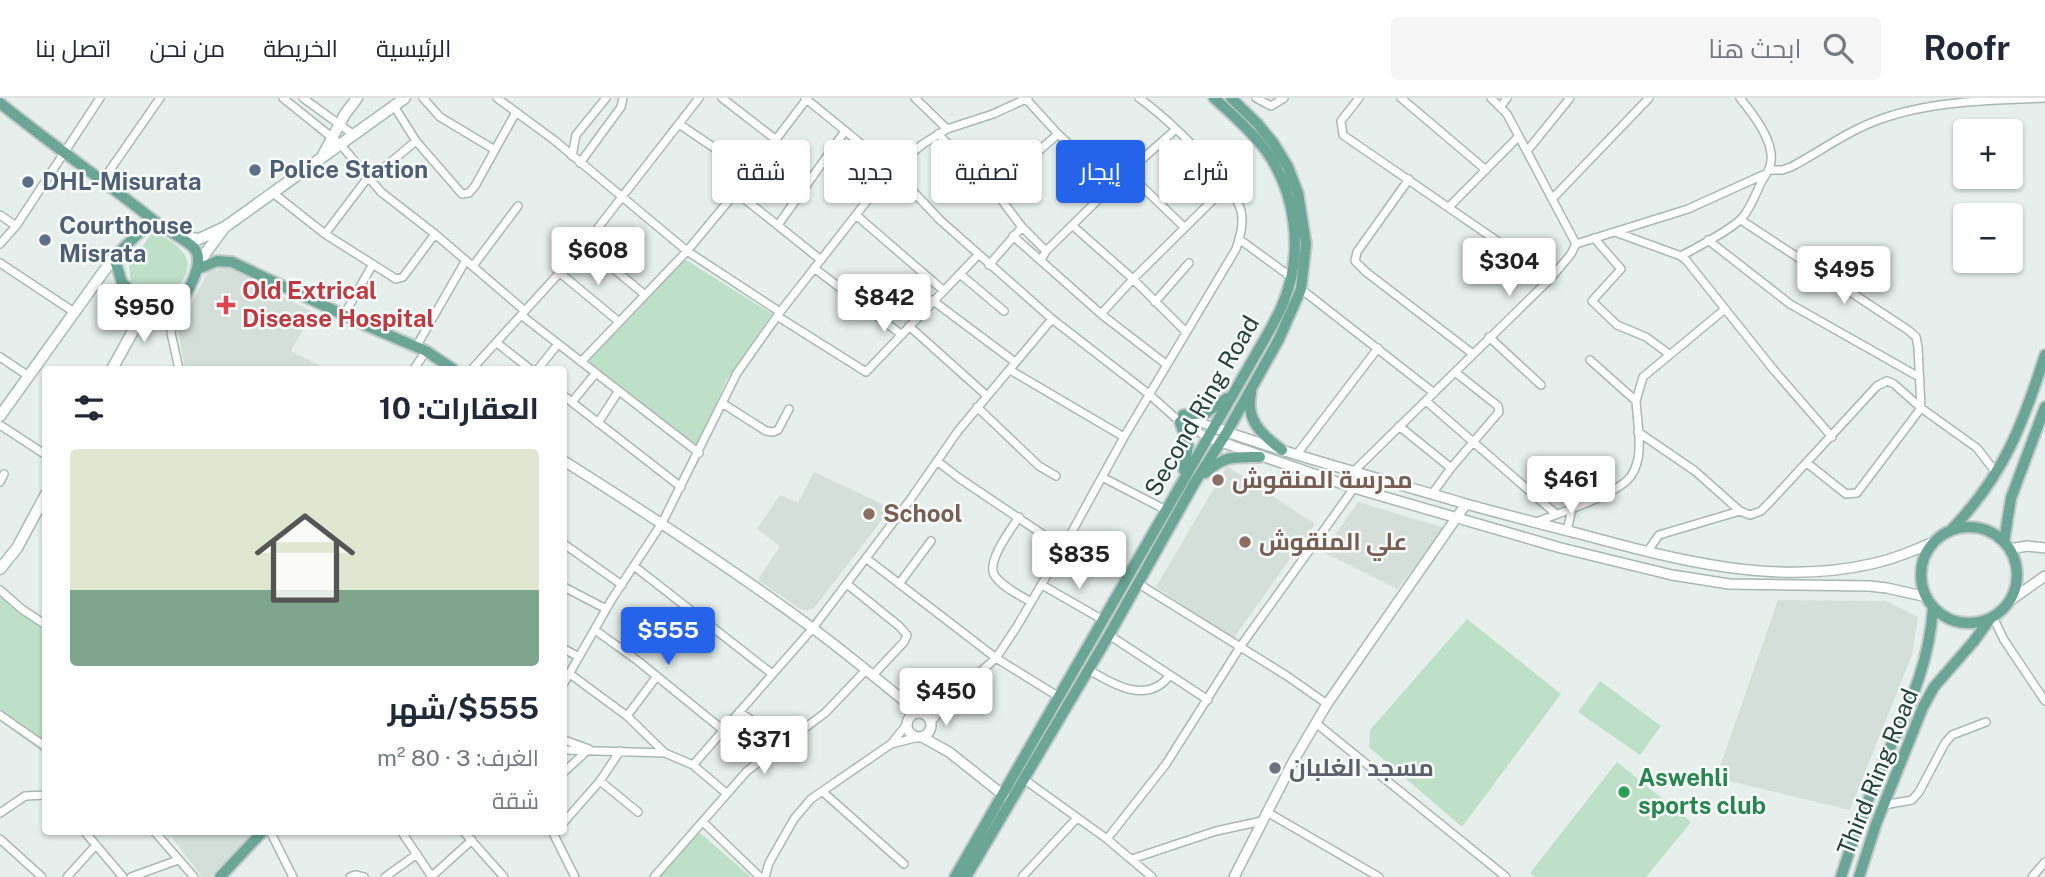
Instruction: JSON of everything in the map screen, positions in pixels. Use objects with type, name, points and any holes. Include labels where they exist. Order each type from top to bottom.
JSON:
[{"type":"main road","points":[[322,157],[339,124],[357,98]]},
{"type":"main road","points":[[176,235],[199,239],[225,227],[405,98]]},
{"type":"main road","name":"Second Ring Road","points":[[966,877],[1059,698],[1286,297],[1296,248],[1293,221],[1280,174],[1249,130],[1214,98]]},
{"type":"main road","name":"Second Ring Road","points":[[955,877],[1007,798],[1025,780],[1195,482],[1253,386],[1279,339],[1301,289],[1306,244],[1298,193],[1288,167],[1274,144],[1231,98]]},
{"type":"main road","points":[[0,103],[163,228],[195,248],[199,265]]},
{"type":"main road","points":[[114,257],[122,283],[161,312],[175,309],[199,265],[225,227]]},
{"type":"main road","points":[[0,416],[114,257],[146,228],[163,228]]},
{"type":"main road","points":[[199,265],[217,261],[232,262],[421,349],[448,366]]},
{"type":"main road","points":[[114,366],[148,304]]},
{"type":"main road","points":[[1950,531],[1972,527],[1984,529],[2007,545],[2015,559],[2017,580],[2011,600],[1992,618],[1963,623],[1946,618],[1930,602],[1921,574],[1923,561],[1936,541],[1950,531],[1997,474],[2023,420],[2045,355]]},
{"type":"main road","points":[[1253,386],[1249,403],[1251,415],[1263,435],[1282,450]]},
{"type":"main road","points":[[1181,484],[1189,453],[1182,419],[1206,413],[1232,394]]},
{"type":"main road","points":[[2007,545],[2011,498],[2045,407]]},
{"type":"main road","points":[[1195,482],[1220,460],[1231,457],[1260,457]]},
{"type":"main road","points":[[0,569],[17,548],[42,501]]},
{"type":"main road","name":"Third Ring Road","points":[[1841,877],[1872,791],[1920,679],[1930,639],[1930,602]]},
{"type":"main road","name":"Third Ring Road","points":[[1859,877],[1923,707],[1934,687],[1992,618]]},
{"type":"main road","points":[[220,877],[259,835]]},
{"type":"street","points":[[0,244],[16,226],[100,98]]},
{"type":"street","points":[[103,180],[160,98]]},
{"type":"street","points":[[283,98],[340,144],[381,192],[435,233],[558,345],[698,453]]},
{"type":"street","points":[[303,98],[354,135]]},
{"type":"street","points":[[423,98],[440,117],[495,150]]},
{"type":"street","points":[[497,98],[687,251],[866,372],[932,300],[978,256]]},
{"type":"street","points":[[572,156],[576,135],[606,98]]},
{"type":"street","points":[[580,163],[621,107],[623,98]]},
{"type":"street","points":[[475,366],[585,245],[699,98]]},
{"type":"street","points":[[723,98],[775,139],[805,99],[856,140]]},
{"type":"street","points":[[915,98],[947,129]]},
{"type":"street","points":[[1139,98],[1185,140]]},
{"type":"street","points":[[1256,98],[1271,106],[1284,98]]},
{"type":"street","points":[[1359,98],[1341,121],[1343,135],[1551,278]]},
{"type":"street","points":[[1401,98],[1486,170]]},
{"type":"street","points":[[1491,98],[1501,106],[1519,136],[1576,244]]},
{"type":"street","points":[[1501,106],[1507,98]]},
{"type":"street","points":[[1527,151],[1570,98]]},
{"type":"street","points":[[1553,198],[1649,98]]},
{"type":"street","points":[[1681,256],[1741,220],[1767,172],[1771,161],[1770,148],[1763,131],[1740,98]]},
{"type":"street","points":[[1354,471],[1551,278],[1576,244],[1688,209],[1767,172],[1791,167],[1867,124],[1898,114],[1960,103],[2045,98]]},
{"type":"street","points":[[917,150],[947,129],[993,114],[1027,99],[1064,140]]},
{"type":"street","points":[[394,106],[416,141],[462,194],[469,193],[474,186],[516,112]]},
{"type":"street","points":[[679,124],[712,146]]},
{"type":"street","points":[[1145,156],[1175,130]]},
{"type":"street","points":[[778,225],[845,131]]},
{"type":"street","points":[[938,134],[944,140]]},
{"type":"street","points":[[1042,148],[1058,134]]},
{"type":"street","points":[[1449,207],[1519,136]]},
{"type":"street","points":[[325,234],[369,178],[416,141]]},
{"type":"street","points":[[1409,179],[1357,252],[1355,261],[1473,354]]},
{"type":"street","points":[[1145,189],[1184,227]]},
{"type":"street","points":[[273,193],[325,234],[396,279],[403,277],[435,233]]},
{"type":"street","points":[[917,197],[978,256],[1052,319],[1167,409],[1220,443],[1354,488],[1561,548],[1705,581],[1772,586],[1869,586],[1887,588],[1930,602]]},
{"type":"street","points":[[581,362],[687,251],[727,203]]},
{"type":"street","points":[[750,203],[821,260]]},
{"type":"street","points":[[567,678],[606,609],[662,523],[737,373],[778,314],[865,203]]},
{"type":"street","points":[[1004,203],[1022,227],[1046,251]]},
{"type":"street","points":[[1041,260],[1046,251],[1095,203]]},
{"type":"street","points":[[1101,314],[1209,203]]},
{"type":"street","points":[[703,822],[762,877],[794,819],[811,799],[858,764],[891,744],[928,733],[944,704],[996,658],[1042,585],[1239,239],[1242,219],[1237,203]]},
{"type":"street","points":[[473,266],[518,206]]},
{"type":"street","points":[[0,215],[16,226]]},
{"type":"street","points":[[856,215],[944,291]]},
{"type":"street","points":[[1741,220],[1908,330],[1916,337],[1919,347],[1921,408],[1857,493],[1846,494],[1807,463]]},
{"type":"street","points":[[1073,226],[1133,279],[1186,332]]},
{"type":"street","points":[[989,265],[1022,227]]},
{"type":"street","points":[[1615,232],[1681,256],[1832,437]]},
{"type":"street","points":[[1013,236],[1101,314],[1167,365]]},
{"type":"street","points":[[1594,238],[1621,269],[1592,301],[1618,325],[1646,337],[1669,354]]},
{"type":"street","points":[[1239,239],[1291,277]]},
{"type":"street","points":[[1709,240],[1790,303],[1919,377]]},
{"type":"street","points":[[585,245],[644,294]]},
{"type":"street","points":[[415,366],[466,260]]},
{"type":"street","points":[[0,263],[74,312]]},
{"type":"street","points":[[1156,302],[1189,263]]},
{"type":"street","points":[[344,315],[373,264]]},
{"type":"street","points":[[814,268],[902,335]]},
{"type":"street","points":[[560,273],[618,321]]},
{"type":"street","points":[[960,274],[1004,311]]},
{"type":"street","points":[[1301,289],[1434,393]]},
{"type":"street","points":[[932,300],[1015,362]]},
{"type":"street","points":[[175,309],[171,333],[178,366]]},
{"type":"street","points":[[1533,523],[1572,509],[1614,488],[1631,475],[1639,450],[1636,401],[1643,377],[1725,309]]},
{"type":"street","points":[[693,765],[813,628],[867,559],[977,407],[1052,319]]},
{"type":"street","points":[[909,326],[986,396]]},
{"type":"street","points":[[1489,337],[1541,385]]},
{"type":"street","points":[[497,343],[526,366]]},
{"type":"street","points":[[540,366],[558,345]]},
{"type":"street","points":[[1297,454],[1378,348]]},
{"type":"street","points":[[0,358],[27,375]]},
{"type":"street","points":[[1590,360],[1636,401]]},
{"type":"street","points":[[1010,370],[1124,437]]},
{"type":"street","points":[[1432,494],[1472,442],[1498,414],[1499,409],[1455,372]]},
{"type":"street","points":[[572,402],[595,374]]},
{"type":"street","points":[[1638,432],[1695,471],[1740,511],[1750,515],[1761,511],[1883,382],[1894,384],[1921,408],[1977,448],[1997,474]]},
{"type":"street","points":[[598,423],[618,393]]},
{"type":"street","points":[[567,398],[681,487]]},
{"type":"street","points":[[1426,401],[1556,514]]},
{"type":"street","points":[[722,402],[766,431],[773,432],[778,430],[789,409]]},
{"type":"street","points":[[977,407],[1039,466],[1056,476]]},
{"type":"street","points":[[1182,419],[1533,523],[1647,552],[1726,568],[1811,571],[1868,565],[1889,560],[1936,541]]},
{"type":"street","points":[[0,425],[42,452]]},
{"type":"street","points":[[1399,426],[1451,468]]},
{"type":"street","points":[[937,461],[1063,548]]},
{"type":"street","points":[[567,463],[662,523],[813,628],[898,697],[929,718],[949,752]]},
{"type":"street","points":[[0,482],[4,474]]},
{"type":"street","points":[[1102,477],[1166,510]]},
{"type":"street","points":[[1107,839],[1166,764],[1240,648],[1354,488]]},
{"type":"street","points":[[1234,877],[1294,760],[1327,704],[1466,503]]},
{"type":"street","points":[[1567,531],[1572,509]]},
{"type":"street","points":[[1647,552],[1656,537],[1667,531],[1740,511]]},
{"type":"street","points":[[1019,517],[995,557],[992,570],[1000,581],[1031,602]]},
{"type":"street","points":[[899,583],[931,541]]},
{"type":"street","points":[[2007,545],[2045,548]]},
{"type":"street","points":[[567,546],[622,585]]},
{"type":"street","points":[[867,559],[996,658],[1059,698]]},
{"type":"street","points":[[634,566],[771,673]]},
{"type":"street","points":[[2011,600],[2045,576]]},
{"type":"street","points":[[654,877],[747,771],[825,713],[904,642],[907,635],[847,584]]},
{"type":"street","points":[[1139,584],[1327,704]]},
{"type":"street","points":[[1042,585],[1103,620]]},
{"type":"street","points":[[567,589],[606,609]]},
{"type":"street","points":[[0,590],[42,622]]},
{"type":"street","points":[[1992,618],[2045,701]]},
{"type":"street","points":[[595,630],[723,730]]},
{"type":"street","points":[[1110,635],[1208,700]]},
{"type":"street","points":[[567,651],[579,657]]},
{"type":"street","points":[[1089,670],[1122,688],[1139,690],[1158,688],[1170,675]]},
{"type":"street","points":[[570,674],[627,716],[665,754]]},
{"type":"street","points":[[627,716],[657,676]]},
{"type":"street","points":[[898,697],[910,733],[949,752],[1007,798]]},
{"type":"street","points":[[891,744],[914,714],[944,704]]},
{"type":"street","points":[[739,712],[786,742]]},
{"type":"street","points":[[0,715],[42,744]]},
{"type":"street","points":[[1884,805],[1912,800],[1919,793],[1945,743],[1952,735],[1986,722]]},
{"type":"street","points":[[1317,724],[1506,877]]},
{"type":"street","points":[[567,741],[589,749]]},
{"type":"street","points":[[567,769],[589,749]]},
{"type":"street","points":[[567,750],[665,754],[693,765],[726,793]]},
{"type":"street","points":[[567,819],[600,781],[620,751]]},
{"type":"street","points":[[1025,780],[1107,839],[1152,877]]},
{"type":"street","points":[[600,781],[638,812]]},
{"type":"street","points":[[823,792],[904,864]]},
{"type":"street","points":[[0,813],[25,796],[42,795]]},
{"type":"street","points":[[1132,859],[1264,817],[1378,877]]},
{"type":"street","points":[[1022,877],[1077,818]]},
{"type":"street","points":[[87,835],[123,877]]},
{"type":"street","points":[[157,835],[194,877]]},
{"type":"street","points":[[272,835],[293,877]]},
{"type":"street","points":[[404,835],[432,876],[472,840]]},
{"type":"street","points":[[467,835],[504,877]]},
{"type":"street","points":[[554,835],[575,877]]},
{"type":"street","points":[[0,839],[43,877]]},
{"type":"street","points":[[67,877],[96,845]]},
{"type":"street","points":[[385,877],[417,854]]},
{"type":"street","points":[[131,877],[178,859]]},
{"type":"street","points":[[2032,877],[2045,862]]},
{"type":"street","points":[[350,877],[359,874],[364,877]]},
{"type":"shaded area","points":[[221,263],[313,312],[291,351],[321,366],[184,366],[178,330],[210,268],[217,271]]},
{"type":"shaded area","points":[[1227,466],[1315,524],[1233,639],[1156,587]]},
{"type":"shaded area","points":[[814,472],[891,508],[815,607],[807,611],[758,580],[780,546],[757,529],[780,495],[798,503]]},
{"type":"shaded area","points":[[1358,502],[1445,528],[1397,589],[1323,552]]},
{"type":"shaded area","points":[[1778,600],[1886,601],[1918,617],[1912,655],[1850,810],[1716,778]]},
{"type":"shaded area","points":[[170,835],[249,835],[211,877],[202,877]]},
{"type":"green space","points":[[157,233],[184,253],[188,266],[174,293],[158,304],[131,283],[129,266],[151,234]]},
{"type":"green space","points":[[683,258],[772,314],[726,381],[697,448],[586,362]]},
{"type":"green space","points":[[0,597],[42,629],[42,752],[0,721]]},
{"type":"green space","points":[[1467,619],[1561,694],[1462,827],[1369,747],[1370,730]]},
{"type":"green space","points":[[1600,681],[1661,726],[1640,755],[1578,712]]},
{"type":"green space","name":"Aswehli sports club","points":[[1617,762],[1691,822],[1646,877],[1536,877],[1530,873]]},
{"type":"green space","points":[[699,832],[751,877],[660,877]]},
{"type":"place","name":"Police Station","points":[[255,170]]},
{"type":"place","name":"DHL-Misurata","points":[[28,182]]},
{"type":"place","name":"Courthouse Misrata","points":[[45,240]]},
{"type":"place","name":"Old Extrical Disease Hospital","points":[[226,305]]},
{"type":"place","name":"مدرسة المنقوش","points":[[1218,480]]},
{"type":"place","name":"School","points":[[869,514]]},
{"type":"place","name":"علي المنقوش","points":[[1245,542]]},
{"type":"place","name":"مسجد الغلبان","points":[[1275,768]]},
{"type":"place","name":"Aswehli sports club","points":[[1624,792]]}]
